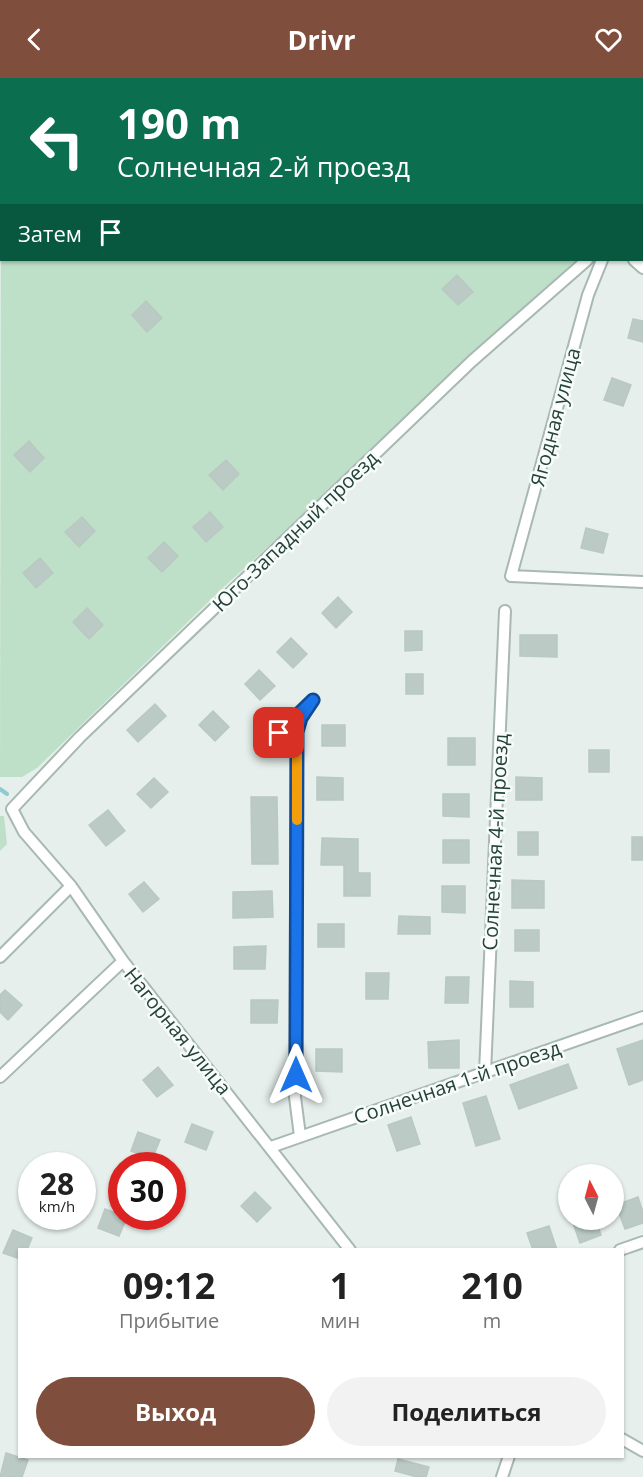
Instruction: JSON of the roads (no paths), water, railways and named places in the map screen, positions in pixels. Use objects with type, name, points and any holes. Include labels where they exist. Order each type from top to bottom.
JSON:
[{"type":"street","name":"Юго-Западный проезд","points":[[12,809],[80,737],[455,377],[586,261]]},
{"type":"street","name":"Ягодная улица","points":[[602,261],[588,295],[511,576],[643,582]]},
{"type":"street","name":"Солнечная 4-й проезд","points":[[485,1073],[505,611]]},
{"type":"street","points":[[262,750],[313,700],[301,718],[297,732],[296,1097],[300,1136]]},
{"type":"street","points":[[0,810],[12,809]]},
{"type":"street","name":"Нагорная улица","points":[[12,809],[24,832],[71,886],[123,961],[348,1248]]},
{"type":"street","points":[[0,957],[71,886]]},
{"type":"street","points":[[0,1077],[123,961]]},
{"type":"street","name":"Солнечная 1-й проезд","points":[[271,1147],[643,1017]]},
{"type":"street","points":[[624,1249],[643,1242]]},
{"type":"street","points":[[624,1440],[643,1451]]},
{"type":"street","points":[[502,1477],[508,1458]]},
{"type":"waterway","points":[[0,789],[7,794]]}]
